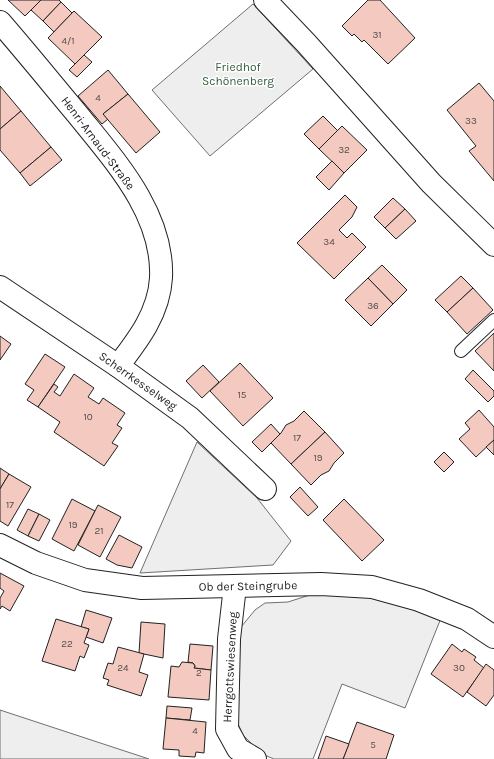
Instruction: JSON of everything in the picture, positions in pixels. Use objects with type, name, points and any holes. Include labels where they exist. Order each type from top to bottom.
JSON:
[{"type":"street","points":[[265,0],[306,43],[431,182],[494,245]]},
{"type":"street","name":"Henri-Arnaud-Straße","points":[[0,22],[111,156],[134,190],[150,220],[159,251],[161,279],[155,310],[141,336],[118,366]]},
{"type":"street","name":"Scherrkesselweg","points":[[0,287],[118,366],[190,418],[265,489]]},
{"type":"street","name":"Ob der Steingrube","points":[[0,545],[36,563],[85,580],[142,588],[321,584],[372,587],[419,600],[467,619],[494,637]]},
{"type":"street","name":"Herrgottswiesenweg","points":[[235,586],[229,639],[227,730],[242,756]]},
{"type":"lane","points":[[461,351],[494,320]]},
{"type":"green space","name":"Friedhof Schönenberg","points":[[253,4],[313,69],[210,156],[152,90]]},
{"type":"green space","points":[[197,442],[257,498],[291,541],[273,565],[140,573]]},
{"type":"green space","points":[[316,593],[374,596],[441,618],[405,708],[342,684],[313,759],[274,759],[262,754],[243,735],[235,717],[241,627],[255,610],[265,603],[288,602]]},
{"type":"green space","points":[[0,710],[149,759],[0,759]]},
{"type":"building","points":[[8,0],[41,0],[25,16]]},
{"type":"building","points":[[41,0],[59,0],[61,2],[43,21],[31,10]]},
{"type":"building","points":[[368,0],[380,0],[415,38],[388,64],[364,40],[362,42],[354,34],[352,36],[342,26]]},
{"type":"building","points":[[61,2],[72,13],[54,32],[43,21]]},
{"type":"building","points":[[74,11],[102,37],[75,64],[48,38]]},
{"type":"building","points":[[84,55],[92,62],[77,77],[69,70]]},
{"type":"building","points":[[108,70],[128,94],[103,114],[108,119],[102,124],[78,96]]},
{"type":"building","points":[[479,83],[494,101],[494,181],[469,151],[476,146],[447,110]]},
{"type":"building","points":[[0,86],[21,111],[0,129]]},
{"type":"building","points":[[128,94],[160,132],[136,153],[103,114]]},
{"type":"building","points":[[21,111],[51,147],[20,173],[0,150],[0,129]]},
{"type":"building","points":[[323,116],[338,131],[319,149],[304,134]]},
{"type":"building","points":[[342,126],[367,150],[344,173],[319,149]]},
{"type":"building","points":[[51,147],[62,160],[30,186],[20,173]]},
{"type":"building","points":[[332,161],[344,173],[329,190],[316,177]]},
{"type":"building","points":[[345,195],[357,207],[352,217],[339,230],[347,238],[352,233],[366,247],[334,279],[297,243]]},
{"type":"building","points":[[393,198],[405,209],[385,228],[374,217]]},
{"type":"building","points":[[405,209],[416,221],[396,239],[385,228]]},
{"type":"building","points":[[382,265],[407,290],[393,304],[368,278]]},
{"type":"building","points":[[461,276],[473,288],[447,312],[435,300]]},
{"type":"building","points":[[368,278],[393,304],[371,326],[345,300]]},
{"type":"building","points":[[473,288],[493,310],[467,334],[447,312]]},
{"type":"building","points":[[494,333],[494,371],[475,351]]},
{"type":"building","points":[[0,336],[11,344],[0,360]]},
{"type":"building","points":[[45,354],[65,367],[38,407],[27,400],[34,390],[25,384]]},
{"type":"building","points":[[240,363],[273,398],[243,426],[210,391]]},
{"type":"building","points":[[203,365],[219,382],[202,398],[186,381]]},
{"type":"building","points":[[473,370],[494,391],[494,396],[488,402],[465,379]]},
{"type":"building","points":[[74,374],[94,388],[88,397],[99,404],[103,398],[125,413],[117,425],[122,428],[112,443],[118,446],[104,466],[54,432],[60,422],[38,407],[54,384],[58,387],[54,392],[60,396]]},
{"type":"building","points":[[479,410],[494,427],[494,440],[476,457],[459,439],[470,429],[465,423]]},
{"type":"building","points":[[304,411],[325,432],[291,464],[271,443],[281,433],[286,425],[294,421]]},
{"type":"building","points":[[271,424],[280,434],[262,452],[252,442]]},
{"type":"building","points":[[325,432],[344,453],[334,463],[329,471],[321,475],[311,485],[291,464]]},
{"type":"building","points":[[494,440],[494,455],[486,447]]},
{"type":"building","points":[[444,452],[454,462],[444,472],[434,462]]},
{"type":"building","points":[[0,468],[9,474],[0,489]]},
{"type":"building","points":[[9,474],[31,487],[8,526],[0,521],[0,489]]},
{"type":"building","points":[[300,487],[318,507],[308,516],[290,497]]},
{"type":"building","points":[[72,499],[95,511],[74,551],[52,539]]},
{"type":"building","points":[[344,499],[384,540],[362,561],[323,520]]},
{"type":"building","points":[[98,505],[121,517],[100,557],[78,545]]},
{"type":"building","points":[[28,509],[39,514],[28,536],[17,530]]},
{"type":"building","points":[[39,514],[50,520],[39,541],[28,536]]},
{"type":"building","points":[[119,535],[142,547],[132,568],[117,565],[106,559]]},
{"type":"building","points":[[0,573],[24,586],[10,611],[2,606],[0,609],[0,598],[4,591],[0,588]]},
{"type":"building","points":[[86,610],[112,618],[103,643],[86,637],[89,629],[81,627]]},
{"type":"building","points":[[56,619],[89,629],[84,643],[89,645],[84,658],[80,656],[75,671],[42,661]]},
{"type":"building","points":[[141,622],[165,624],[163,658],[139,653]]},
{"type":"building","points":[[190,644],[213,646],[211,670],[194,668],[195,666],[193,663],[188,662]]},
{"type":"building","points":[[452,644],[462,652],[464,649],[476,657],[474,660],[484,668],[463,697],[431,674]]},
{"type":"building","points":[[118,647],[144,654],[139,672],[148,675],[141,696],[107,685],[109,680],[103,678],[108,663],[113,664]]},
{"type":"building","points":[[182,662],[193,663],[195,666],[194,668],[211,670],[209,700],[168,697],[171,666],[179,667]]},
{"type":"building","points":[[486,664],[494,670],[494,695],[486,706],[467,692]]},
{"type":"building","points":[[167,706],[192,708],[190,720],[166,718]]},
{"type":"building","points":[[166,718],[206,722],[204,753],[196,752],[195,757],[179,756],[179,750],[163,749]]},
{"type":"building","points":[[357,722],[394,735],[386,759],[343,759]]},
{"type":"building","points":[[326,736],[349,744],[343,759],[318,759]]}]
